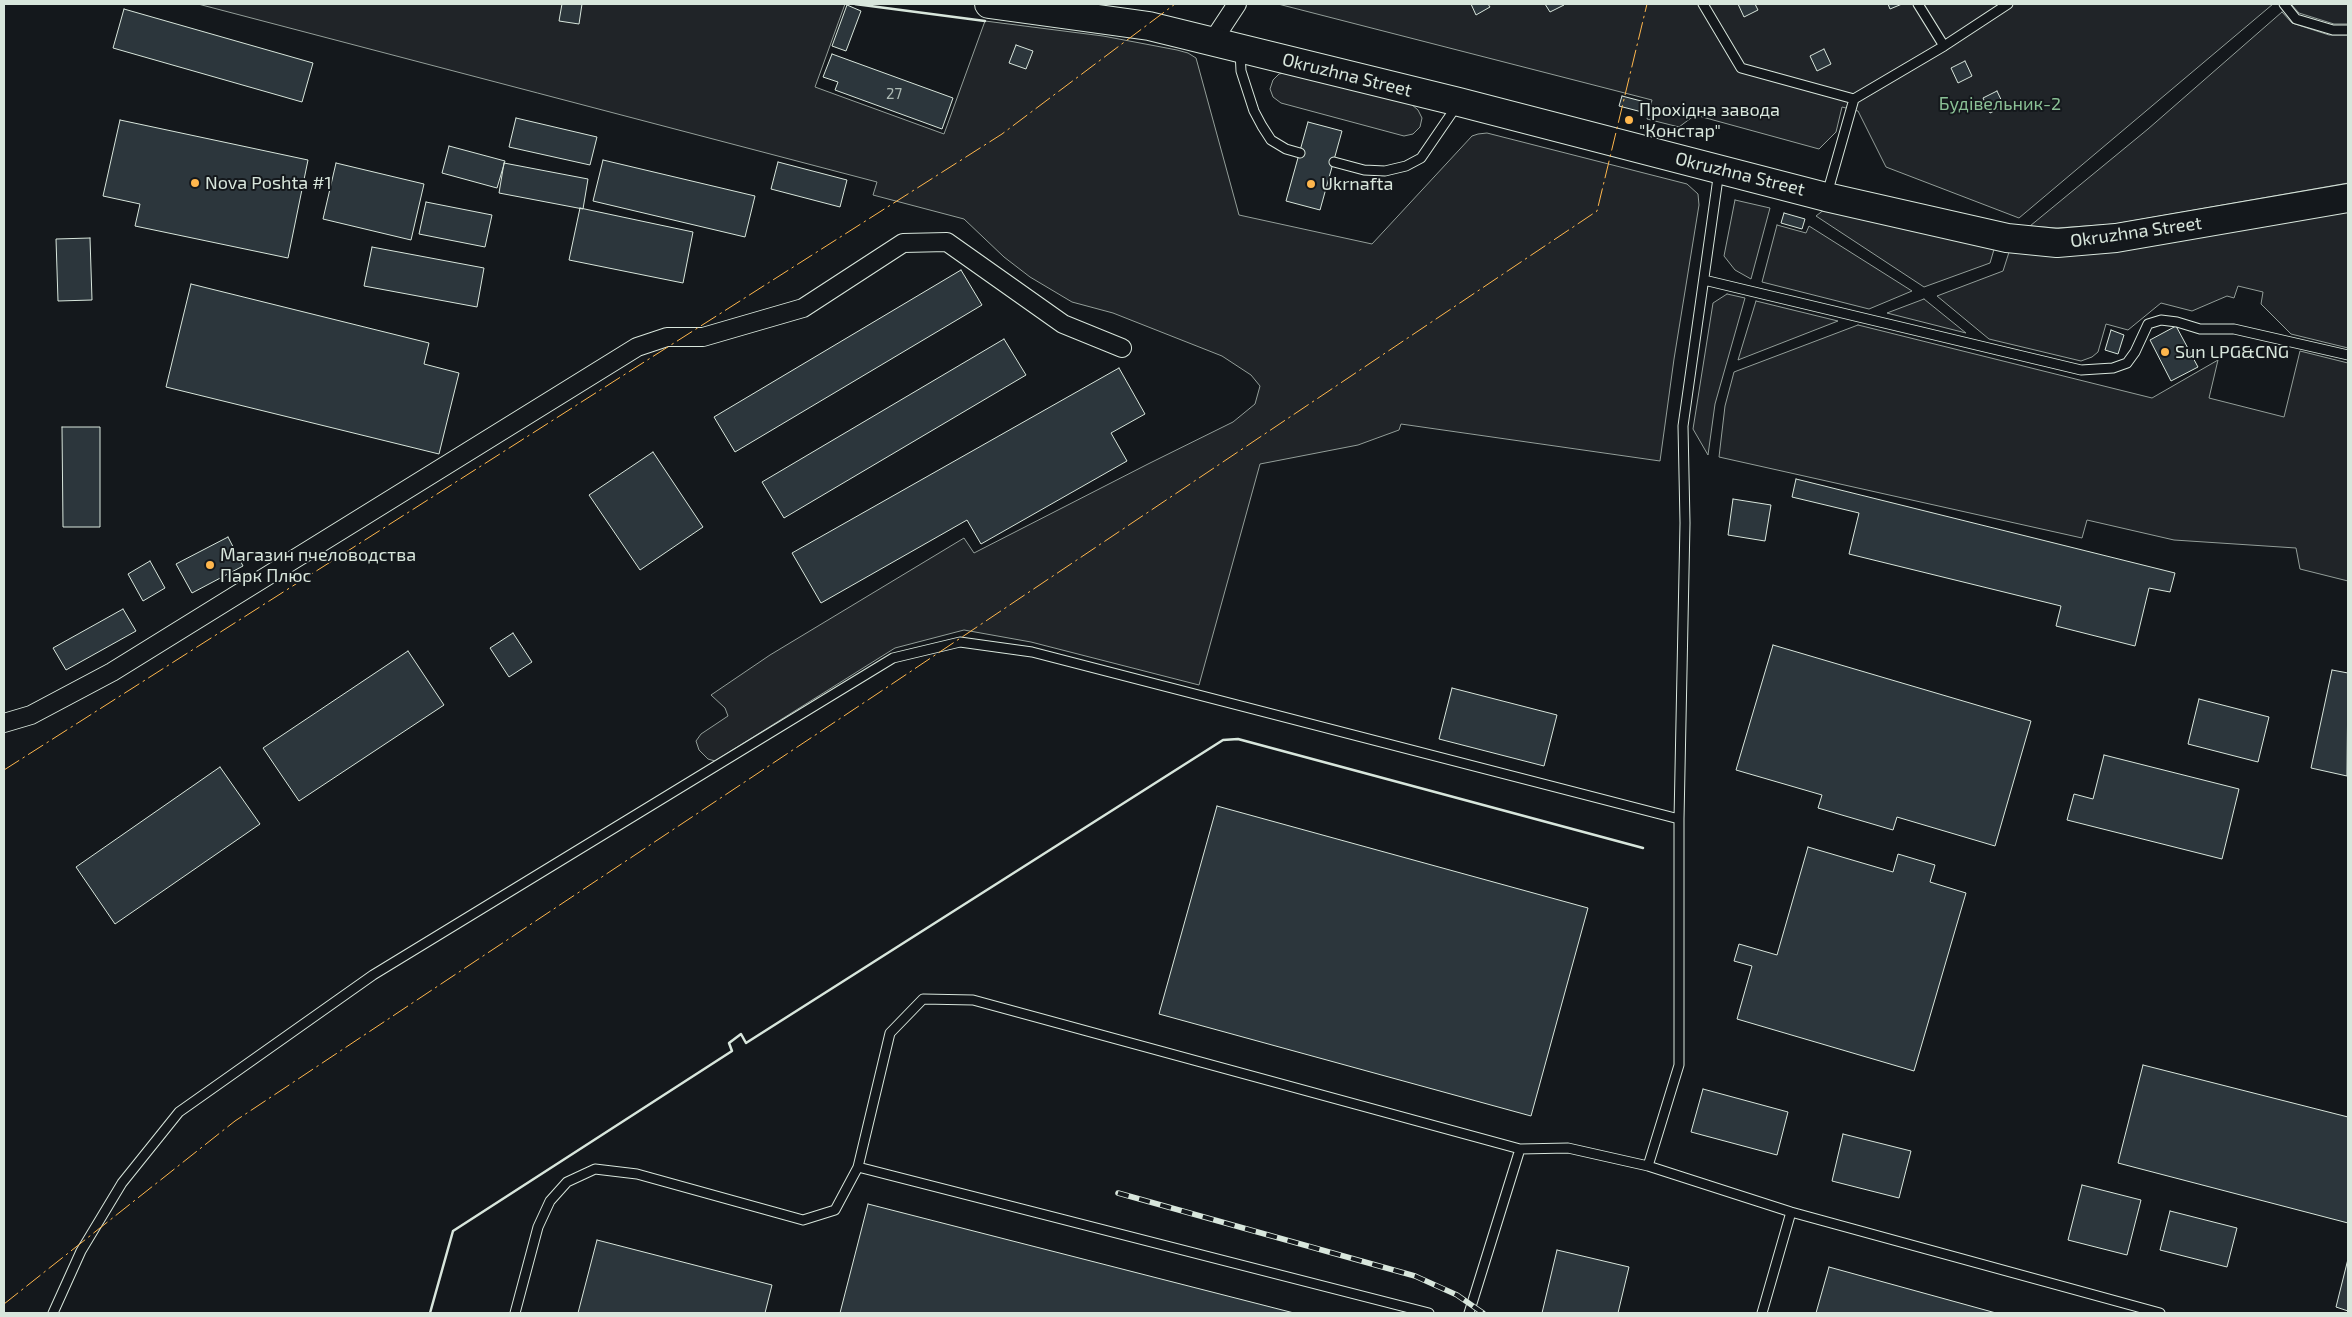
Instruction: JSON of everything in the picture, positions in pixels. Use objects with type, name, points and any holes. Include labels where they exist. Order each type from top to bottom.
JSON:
[{"type":"main road","name":"Okruzhna Street","points":[[990,4],[1149,26],[1459,102],[1826,197],[2006,238],[2057,243],[2116,238],[2348,198]]},
{"type":"street","points":[[1212,42],[1236,4]]},
{"type":"street","points":[[4,723],[31,715],[112,672],[637,347],[666,337],[703,337],[802,308],[904,243],[947,242],[1063,324],[1122,348]]},
{"type":"lane","points":[[1703,4],[1741,68],[1854,100]]},
{"type":"lane","points":[[1918,4],[1944,46]]},
{"type":"lane","points":[[1826,197],[1854,100],[1944,46],[2008,4]]},
{"type":"lane","points":[[2284,4],[2296,19],[2333,30],[2348,30]]},
{"type":"lane","points":[[1240,48],[1241,71],[1254,111],[1262,126],[1271,140],[1286,149],[1300,153]]},
{"type":"lane","points":[[1334,162],[1364,170],[1385,171],[1406,166],[1421,158],[1459,102]]},
{"type":"lane","points":[[1648,1166],[1680,1065],[1679,819],[1685,523],[1683,426],[1720,169]]},
{"type":"lane","points":[[1704,280],[2081,370],[2113,368],[2127,363],[2135,352],[2148,324],[2161,320],[2177,322],[2200,329],[2234,329],[2348,355]]},
{"type":"lane","points":[[53,1313],[81,1251],[122,1183],[179,1112],[373,975],[893,658],[960,642],[1032,652],[1679,819]]},
{"type":"lane","points":[[515,1313],[538,1227],[550,1201],[567,1182],[594,1169],[638,1174],[803,1220],[835,1210],[858,1167],[890,1033],[923,999],[973,1000],[1520,1149],[1568,1148],[1648,1166],[1792,1212],[2160,1313]]},
{"type":"lane","points":[[1469,1313],[1520,1149]]},
{"type":"lane","points":[[858,1167],[1429,1313]]},
{"type":"lane","points":[[1762,1313],[1792,1212]]},
{"type":"green space","points":[[198,4],[845,4],[815,87],[944,134],[985,21],[1103,36],[1177,50],[1188,53],[1196,58],[1239,215],[1372,244],[1472,136],[1478,134],[1487,133],[1687,184],[1698,194],[1699,205],[1674,359],[1660,461],[1401,424],[1399,430],[1358,445],[1260,464],[1199,685],[1031,642],[964,630],[895,648],[715,761],[708,759],[699,750],[696,741],[701,734],[728,716],[725,708],[711,695],[770,655],[964,538],[974,553],[1233,422],[1255,404],[1260,386],[1251,375],[1222,356],[1113,313],[1072,302],[1030,277],[1004,257],[964,219],[873,195],[877,182]]},
{"type":"green space","name":"Будівельник-2","points":[[1278,4],[2273,4],[2019,218],[1886,167],[1858,111],[1842,107],[1836,132],[1819,149],[1695,115],[1679,127],[1647,119],[1652,100]]},
{"type":"green space","points":[[2291,4],[2348,4],[2348,24],[2334,24],[2299,13]]},
{"type":"green space","points":[[2282,12],[2292,23],[2329,35],[2348,35],[2348,183],[2114,224],[2057,228],[2030,226],[2148,129]]},
{"type":"green space","points":[[1288,72],[1411,104],[1418,110],[1422,118],[1420,127],[1413,134],[1404,136],[1281,103],[1273,97],[1270,89],[1273,80],[1279,74]]},
{"type":"green space","points":[[1735,200],[1770,208],[1751,279],[1735,270],[1724,256]]},
{"type":"green space","points":[[1825,209],[1995,246],[1990,263],[1924,287],[1816,216]]},
{"type":"green space","points":[[2348,210],[2348,348],[2291,334],[2261,304],[2263,292],[2238,286],[2234,298],[2227,296],[2192,311],[2161,303],[2128,330],[2106,324],[2098,352],[2092,357],[2081,361],[1989,339],[1937,296],[2003,271],[2010,249]]},
{"type":"green space","points":[[1777,225],[1806,233],[1809,226],[1912,291],[1869,309],[1762,282]]},
{"type":"green space","points":[[1727,294],[1745,298],[1715,404],[1708,455],[1693,429],[1713,303]]},
{"type":"green space","points":[[1924,299],[1966,333],[1887,313]]},
{"type":"green space","points":[[1756,301],[1838,321],[1738,360]]},
{"type":"green space","points":[[1858,325],[2152,398],[2218,360],[2209,398],[2284,417],[2300,351],[2348,363],[2348,581],[2300,569],[2296,548],[2174,540],[2087,520],[2082,538],[1719,457],[1725,406],[1734,372]]},
{"type":"building","points":[[562,4],[582,4],[579,24],[559,21]]},
{"type":"building","points":[[1471,4],[1488,4],[1490,7],[1476,15]]},
{"type":"building","points":[[1545,4],[1563,4],[1564,5],[1550,12]]},
{"type":"building","points":[[1738,4],[1755,4],[1758,10],[1744,17]]},
{"type":"building","points":[[1888,4],[1902,4],[1890,9]]},
{"type":"building","points":[[847,5],[861,11],[846,51],[832,46]]},
{"type":"building","points":[[124,9],[313,63],[302,102],[113,48]]},
{"type":"building","points":[[1016,45],[1033,51],[1026,69],[1009,63]]},
{"type":"building","points":[[1824,49],[1831,64],[1817,71],[1810,56]]},
{"type":"building","points":[[832,54],[953,98],[942,129],[835,90],[838,82],[823,77]]},
{"type":"building","points":[[1965,61],[1972,76],[1958,83],[1951,68]]},
{"type":"building","points":[[1997,91],[2004,106],[1990,113],[1983,98]]},
{"type":"building","points":[[1622,96],[1645,102],[1642,112],[1619,106]]},
{"type":"building","points":[[516,118],[597,137],[590,165],[509,147]]},
{"type":"building","points":[[120,120],[308,160],[288,258],[135,226],[140,204],[103,196]]},
{"type":"building","points":[[1308,122],[1342,131],[1320,210],[1286,201]]},
{"type":"building","points":[[449,146],[505,161],[497,188],[442,173]]},
{"type":"building","points":[[603,160],[755,196],[745,237],[593,201]]},
{"type":"building","points":[[778,162],[847,180],[840,207],[771,189]]},
{"type":"building","points":[[336,163],[424,184],[411,240],[323,219]]},
{"type":"building","points":[[504,163],[588,179],[583,209],[499,193]]},
{"type":"building","points":[[426,202],[492,215],[485,247],[419,234]]},
{"type":"building","points":[[580,208],[693,232],[683,283],[569,260]]},
{"type":"building","points":[[1784,213],[1805,219],[1802,229],[1781,223]]},
{"type":"building","points":[[90,238],[92,300],[58,301],[56,239]]},
{"type":"building","points":[[372,247],[484,268],[477,307],[364,286]]},
{"type":"building","points":[[961,270],[982,305],[735,452],[714,417]]},
{"type":"building","points":[[191,284],[429,343],[424,364],[459,373],[439,454],[166,387]]},
{"type":"building","points":[[2176,326],[2198,367],[2171,381],[2150,340]]},
{"type":"building","points":[[2111,330],[2124,335],[2118,354],[2105,350]]},
{"type":"building","points":[[1004,339],[1026,375],[784,518],[762,482]]},
{"type":"building","points":[[1119,368],[1145,414],[1111,433],[1127,461],[981,544],[967,520],[821,603],[792,553]]},
{"type":"building","points":[[62,427],[100,427],[100,527],[63,527]]},
{"type":"building","points":[[653,452],[703,527],[640,570],[589,495]]},
{"type":"building","points":[[1796,479],[2175,573],[2170,592],[2149,588],[2135,646],[2056,626],[2061,606],[1849,554],[1859,513],[1792,497]]},
{"type":"building","points":[[1733,499],[1771,505],[1765,541],[1728,535]]},
{"type":"building","name":"Магазин пчеловодства Парк Плюс","points":[[228,537],[243,566],[192,593],[176,564]]},
{"type":"building","points":[[150,561],[165,588],[143,601],[128,574]]},
{"type":"building","points":[[123,609],[136,631],[66,670],[53,648]]},
{"type":"building","points":[[513,633],[532,662],[509,677],[490,648]]},
{"type":"building","points":[[1773,645],[2031,721],[1995,846],[1897,817],[1893,830],[1818,808],[1822,795],[1736,770]]},
{"type":"building","points":[[408,651],[444,705],[299,801],[263,748]]},
{"type":"building","points":[[2332,670],[2348,673],[2347,776],[2311,768]]},
{"type":"building","points":[[1452,688],[1557,715],[1544,766],[1439,739]]},
{"type":"building","points":[[2199,699],[2269,717],[2258,762],[2188,744]]},
{"type":"building","points":[[2104,755],[2239,789],[2222,859],[2067,820],[2074,794],[2093,799]]},
{"type":"building","points":[[220,767],[260,824],[115,924],[76,867]]},
{"type":"building","points":[[1217,806],[1588,908],[1531,1116],[1159,1014]]},
{"type":"building","points":[[1808,847],[1893,872],[1898,854],[1935,865],[1930,882],[1966,893],[1914,1071],[1737,1019],[1752,966],[1734,961],[1739,944],[1777,955]]},
{"type":"building","points":[[2143,1065],[2348,1117],[2348,1223],[2118,1163]]},
{"type":"building","points":[[1703,1089],[1788,1112],[1777,1155],[1691,1132]]},
{"type":"building","points":[[1843,1134],[1911,1151],[1899,1198],[1832,1181]]},
{"type":"building","points":[[2082,1185],[2141,1200],[2127,1255],[2068,1240]]},
{"type":"building","points":[[868,1204],[1294,1313],[840,1313]]},
{"type":"building","points":[[2170,1211],[2237,1228],[2227,1267],[2160,1250]]},
{"type":"building","points":[[597,1240],[772,1285],[765,1313],[578,1313]]},
{"type":"building","points":[[1557,1250],[1629,1267],[1618,1313],[1542,1313]]},
{"type":"building","points":[[2348,1259],[2348,1311],[2336,1307]]},
{"type":"building","points":[[1829,1267],[1996,1313],[1816,1313]]},
{"type":"railway","points":[[1118,1193],[1415,1276],[1457,1295],[1483,1313]]},
{"type":"wall","points":[[855,4],[985,21]]},
{"type":"wall","points":[[430,1313],[453,1231],[732,1051],[729,1043],[741,1034],[746,1043],[1223,740],[1238,739],[1643,848]]},
{"type":"power","points":[[4,770],[1002,134],[1175,4]]},
{"type":"power","points":[[4,1304],[235,1121],[889,686],[1597,211],[1647,4]]},
{"type":"place","name":"Прохідна завода \"Констар\"","points":[[1629,120]]},
{"type":"place","name":"Nova Poshta #1","points":[[195,183]]},
{"type":"place","name":"Ukrnafta","points":[[1311,184]]},
{"type":"place","name":"Sun LPG&CNG","points":[[2165,352]]},
{"type":"place","name":"Магазин пчеловодства Парк Плюс","points":[[210,565]]}]
